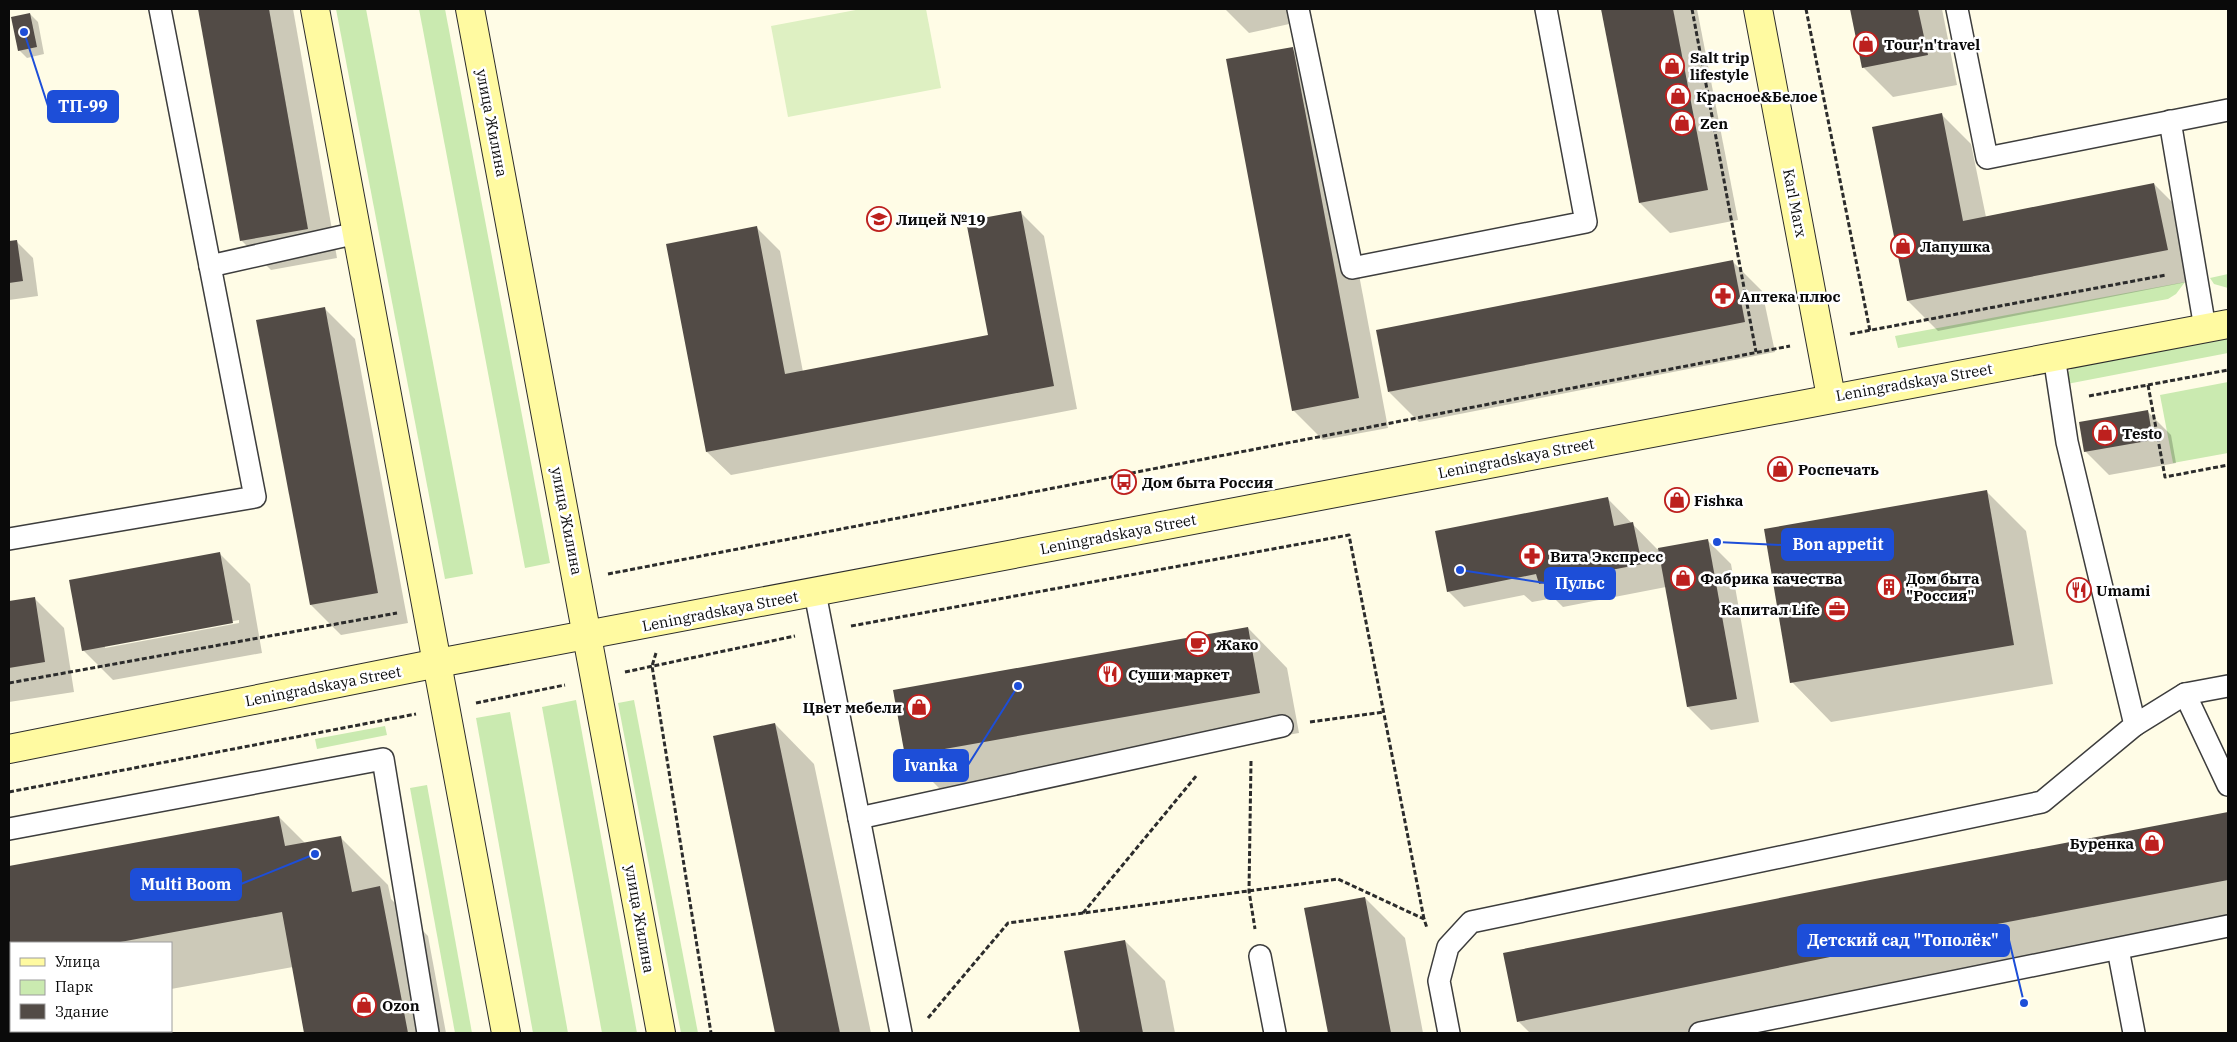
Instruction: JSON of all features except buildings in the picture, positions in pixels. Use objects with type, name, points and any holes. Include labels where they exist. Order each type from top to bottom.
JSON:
[{"type":"street","points":[[315,9],[506,1033]]},
{"type":"street","name":"улица Жилина","points":[[470,9],[661,1033]]},
{"type":"street","name":"Karl Marx","points":[[1758,9],[1831,397]]},
{"type":"street","name":"Leningradskaya Street","points":[[9,749],[438,663],[815,593],[1831,397],[2217,326]]},
{"type":"lane","points":[[9,539],[255,497],[160,9]]},
{"type":"lane","points":[[1298,9],[1352,268],[1586,222],[1546,9]]},
{"type":"lane","points":[[1958,9],[1987,158],[2228,110]]},
{"type":"lane","points":[[2170,121],[2196,270],[2217,326]]},
{"type":"lane","points":[[210,266],[357,233]]},
{"type":"lane","points":[[2054,356],[2067,442],[2135,725]]},
{"type":"lane","points":[[815,593],[901,1033]]},
{"type":"lane","points":[[1449,1033],[1439,981],[1448,947],[1471,922],[2042,802],[2135,725],[2185,694],[2228,686]]},
{"type":"lane","points":[[2185,694],[2228,785]]},
{"type":"lane","points":[[859,818],[1282,726]]},
{"type":"lane","points":[[9,825],[383,759],[428,1033]]},
{"type":"lane","points":[[1700,1033],[2228,926]]},
{"type":"lane","points":[[2118,949],[2134,1033]]},
{"type":"lane","points":[[1260,956],[1275,1033]]},
{"type":"path","points":[[1692,9],[1756,352]]},
{"type":"path","points":[[1806,9],[1870,331]]},
{"type":"path","points":[[578,580],[1756,352],[2196,270]]},
{"type":"path","points":[[2061,401],[2228,370]]},
{"type":"path","points":[[2148,385],[2165,477],[2228,465]]},
{"type":"path","points":[[9,792],[446,709],[822,631],[1349,535],[1424,919],[1439,981]]},
{"type":"path","points":[[9,683],[428,608]]},
{"type":"path","points":[[664,621],[652,666],[711,1033]]},
{"type":"path","points":[[1282,726],[1384,712]]},
{"type":"path","points":[[1251,733],[1249,891],[1260,956]]},
{"type":"path","points":[[1083,913],[1227,738]]},
{"type":"path","points":[[927,1019],[1008,923],[1338,879],[1424,919]]},
{"type":"green space","points":[[336,9],[366,9],[473,574],[445,579]]},
{"type":"green space","points":[[419,9],[445,9],[550,563],[525,568]]},
{"type":"green space","points":[[861,9],[926,9],[941,88],[788,117],[771,26]]},
{"type":"green space","points":[[2228,274],[2228,288],[2214,284],[2210,278]]},
{"type":"green space","points":[[2185,282],[2176,294],[2168,299],[1898,348],[1895,336]]},
{"type":"green space","points":[[2228,334],[2228,353],[2067,384],[2066,375],[2076,363]]},
{"type":"green space","points":[[2228,382],[2228,453],[2173,463],[2160,395]]},
{"type":"green space","points":[[576,700],[637,1033],[602,1033],[542,707]]},
{"type":"green space","points":[[634,700],[698,1033],[681,1033],[618,703]]},
{"type":"green space","points":[[510,712],[568,1033],[533,1033],[476,718]]},
{"type":"green space","points":[[385,726],[387,735],[317,749],[315,739]]},
{"type":"green space","points":[[427,785],[472,1033],[455,1033],[410,788]]},
{"type":"place","name":"ТП-99","points":[[24,32]]},
{"type":"place","name":"Tour'n'travel","points":[[1866,44]]},
{"type":"place","name":"Salt trip lifestyle","points":[[1672,66]]},
{"type":"place","name":"Красное&Белое","points":[[1678,96]]},
{"type":"place","name":"Zen","points":[[1682,123]]},
{"type":"place","name":"Лицей №19","points":[[879,219]]},
{"type":"place","name":"Лапушка","points":[[1903,246]]},
{"type":"place","name":"Аптека плюс","points":[[1723,296]]},
{"type":"place","name":"Testo","points":[[2105,433]]},
{"type":"place","name":"Роспечать","points":[[1780,469]]},
{"type":"place","name":"Дом быта Россия","points":[[1124,482]]},
{"type":"place","name":"Fishка","points":[[1677,500]]},
{"type":"place","name":"Bon appetit","points":[[1717,542]]},
{"type":"place","name":"Вита Экспресс","points":[[1532,556]]},
{"type":"place","name":"Пульс","points":[[1460,570]]},
{"type":"place","name":"Фабрика качества","points":[[1683,578]]},
{"type":"place","name":"Дом быта \"Россия\"","points":[[1889,587]]},
{"type":"place","name":"Umami","points":[[2079,590]]},
{"type":"place","name":"Капитал Life","points":[[1837,609]]},
{"type":"place","name":"Жако","points":[[1198,644]]},
{"type":"place","name":"Суши маркет","points":[[1110,674]]},
{"type":"place","name":"Ivanka","points":[[1018,686]]},
{"type":"place","name":"Цвет мебели","points":[[919,707]]},
{"type":"place","name":"Буренка","points":[[2152,843]]},
{"type":"place","name":"Multi Boom","points":[[315,854]]},
{"type":"place","name":"Детский сад \"Тополёк\"","points":[[2024,1003]]},
{"type":"place","name":"Ozon","points":[[364,1005]]}]
